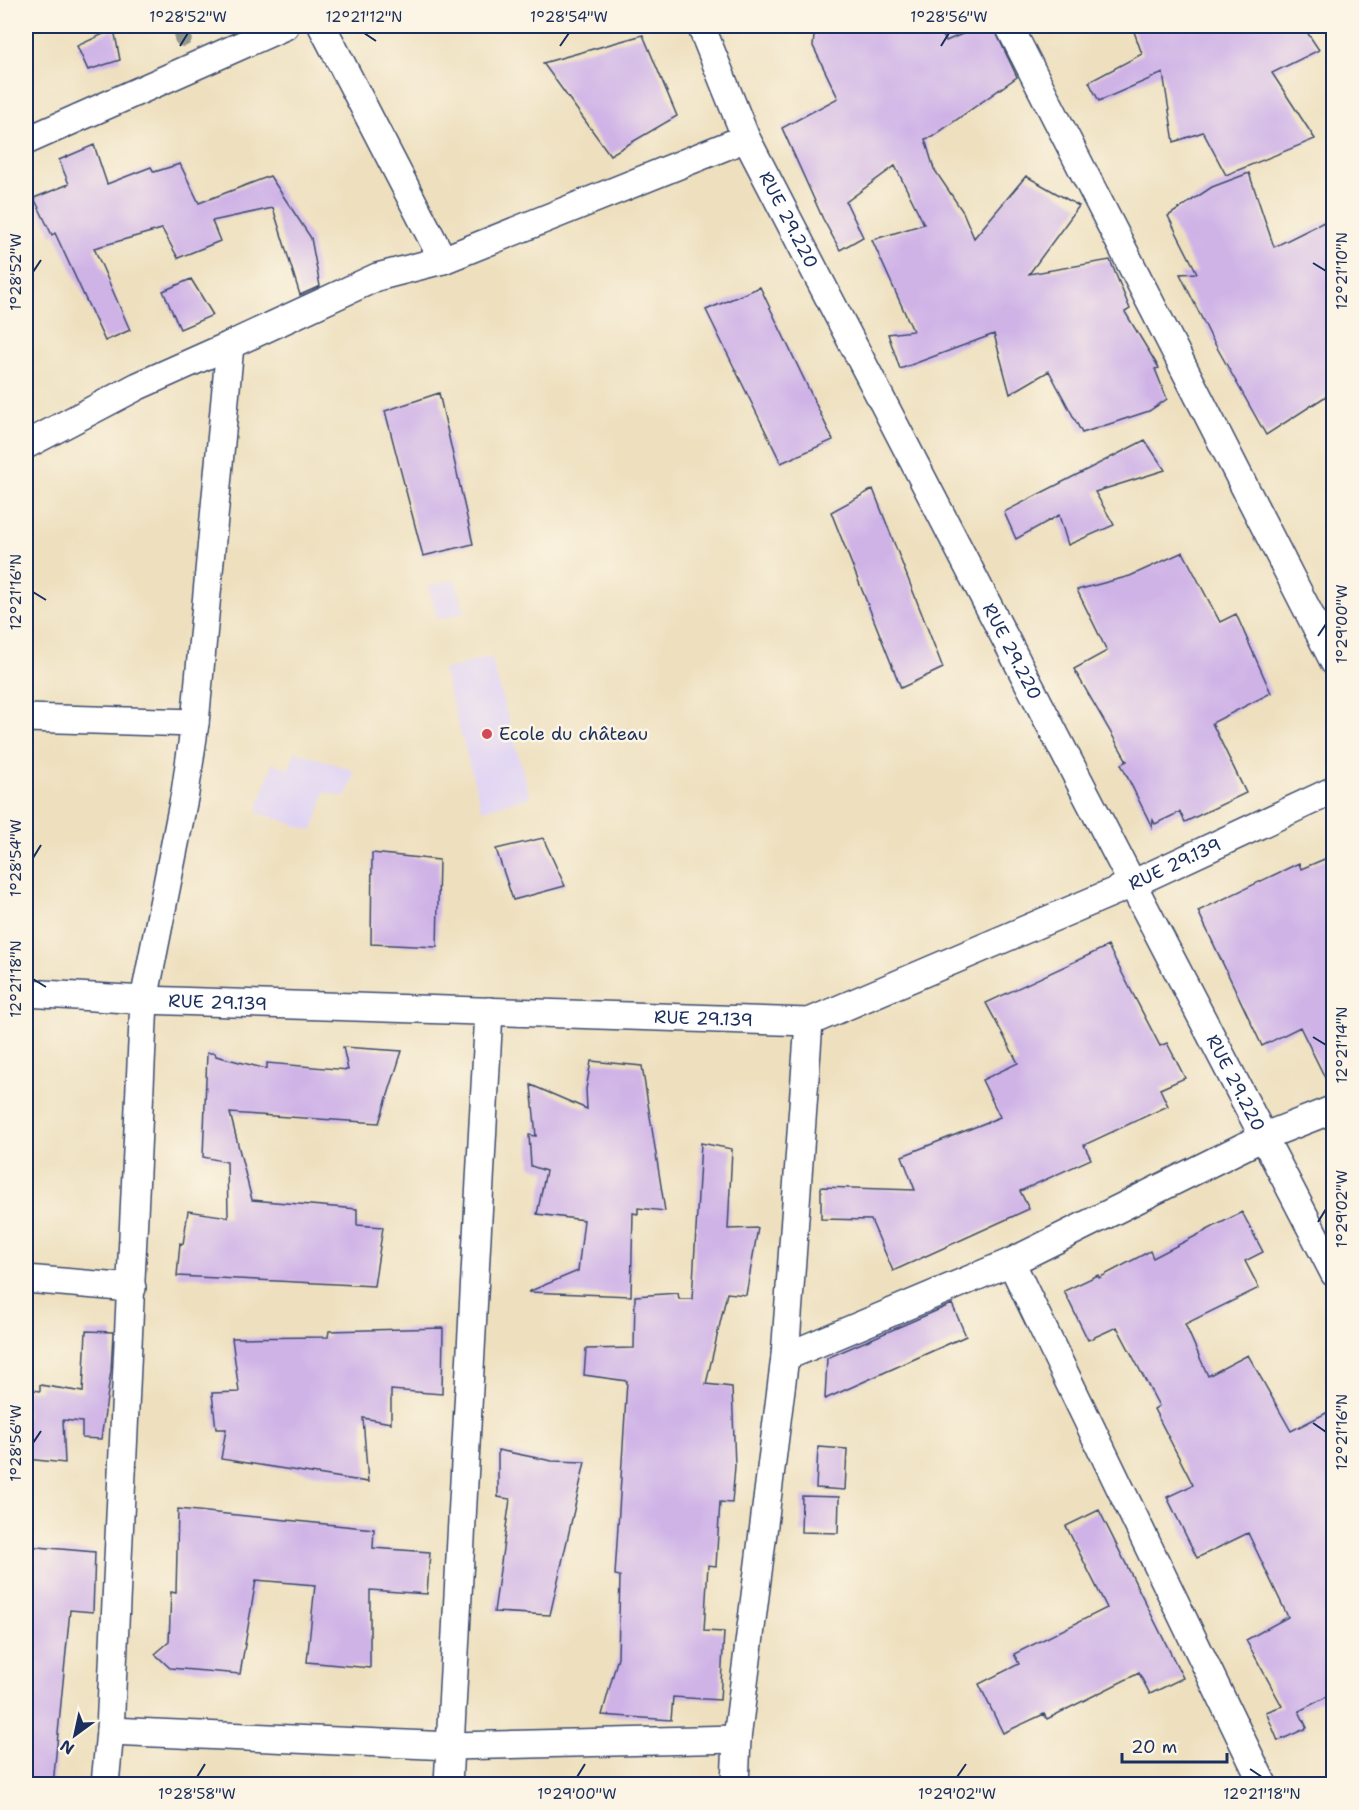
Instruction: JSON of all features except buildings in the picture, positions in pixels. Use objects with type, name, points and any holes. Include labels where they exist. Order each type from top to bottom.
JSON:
[{"type":"street","points":[[26,141],[285,26]]},
{"type":"street","points":[[322,26],[443,260]]},
{"type":"street","name":"RUE 29.220","points":[[701,26],[747,138],[1334,1273]]},
{"type":"street","points":[[1009,26],[1334,662]]},
{"type":"street","points":[[26,445],[138,386],[377,277],[443,260],[747,138]]},
{"type":"street","points":[[105,1785],[110,1731],[144,1000],[185,793],[195,723],[230,345]]},
{"type":"street","points":[[26,717],[195,723]]},
{"type":"street","name":"RUE 29.139","points":[[26,993],[144,1000],[809,1022],[1132,884],[1334,790]]},
{"type":"street","points":[[448,1785],[489,1011]]},
{"type":"street","points":[[735,1785],[737,1739],[785,1357],[809,1022]]},
{"type":"street","points":[[785,1357],[1011,1262],[1265,1136],[1334,1109]]},
{"type":"street","points":[[1011,1262],[1263,1785]]},
{"type":"street","points":[[26,1279],[132,1288]]},
{"type":"street","points":[[110,1731],[451,1746],[737,1739]]},
{"type":"shaded area","points":[[455,579],[465,612],[438,620],[428,586]]},
{"type":"shaded area","name":"Ecole du château","points":[[491,657],[530,797],[482,810],[443,670]]},
{"type":"shaded area","points":[[295,751],[355,771],[346,798],[325,792],[313,831],[257,812],[272,763],[289,769]]},
{"type":"place","name":"Ecole du château","points":[[487,734]]}]
